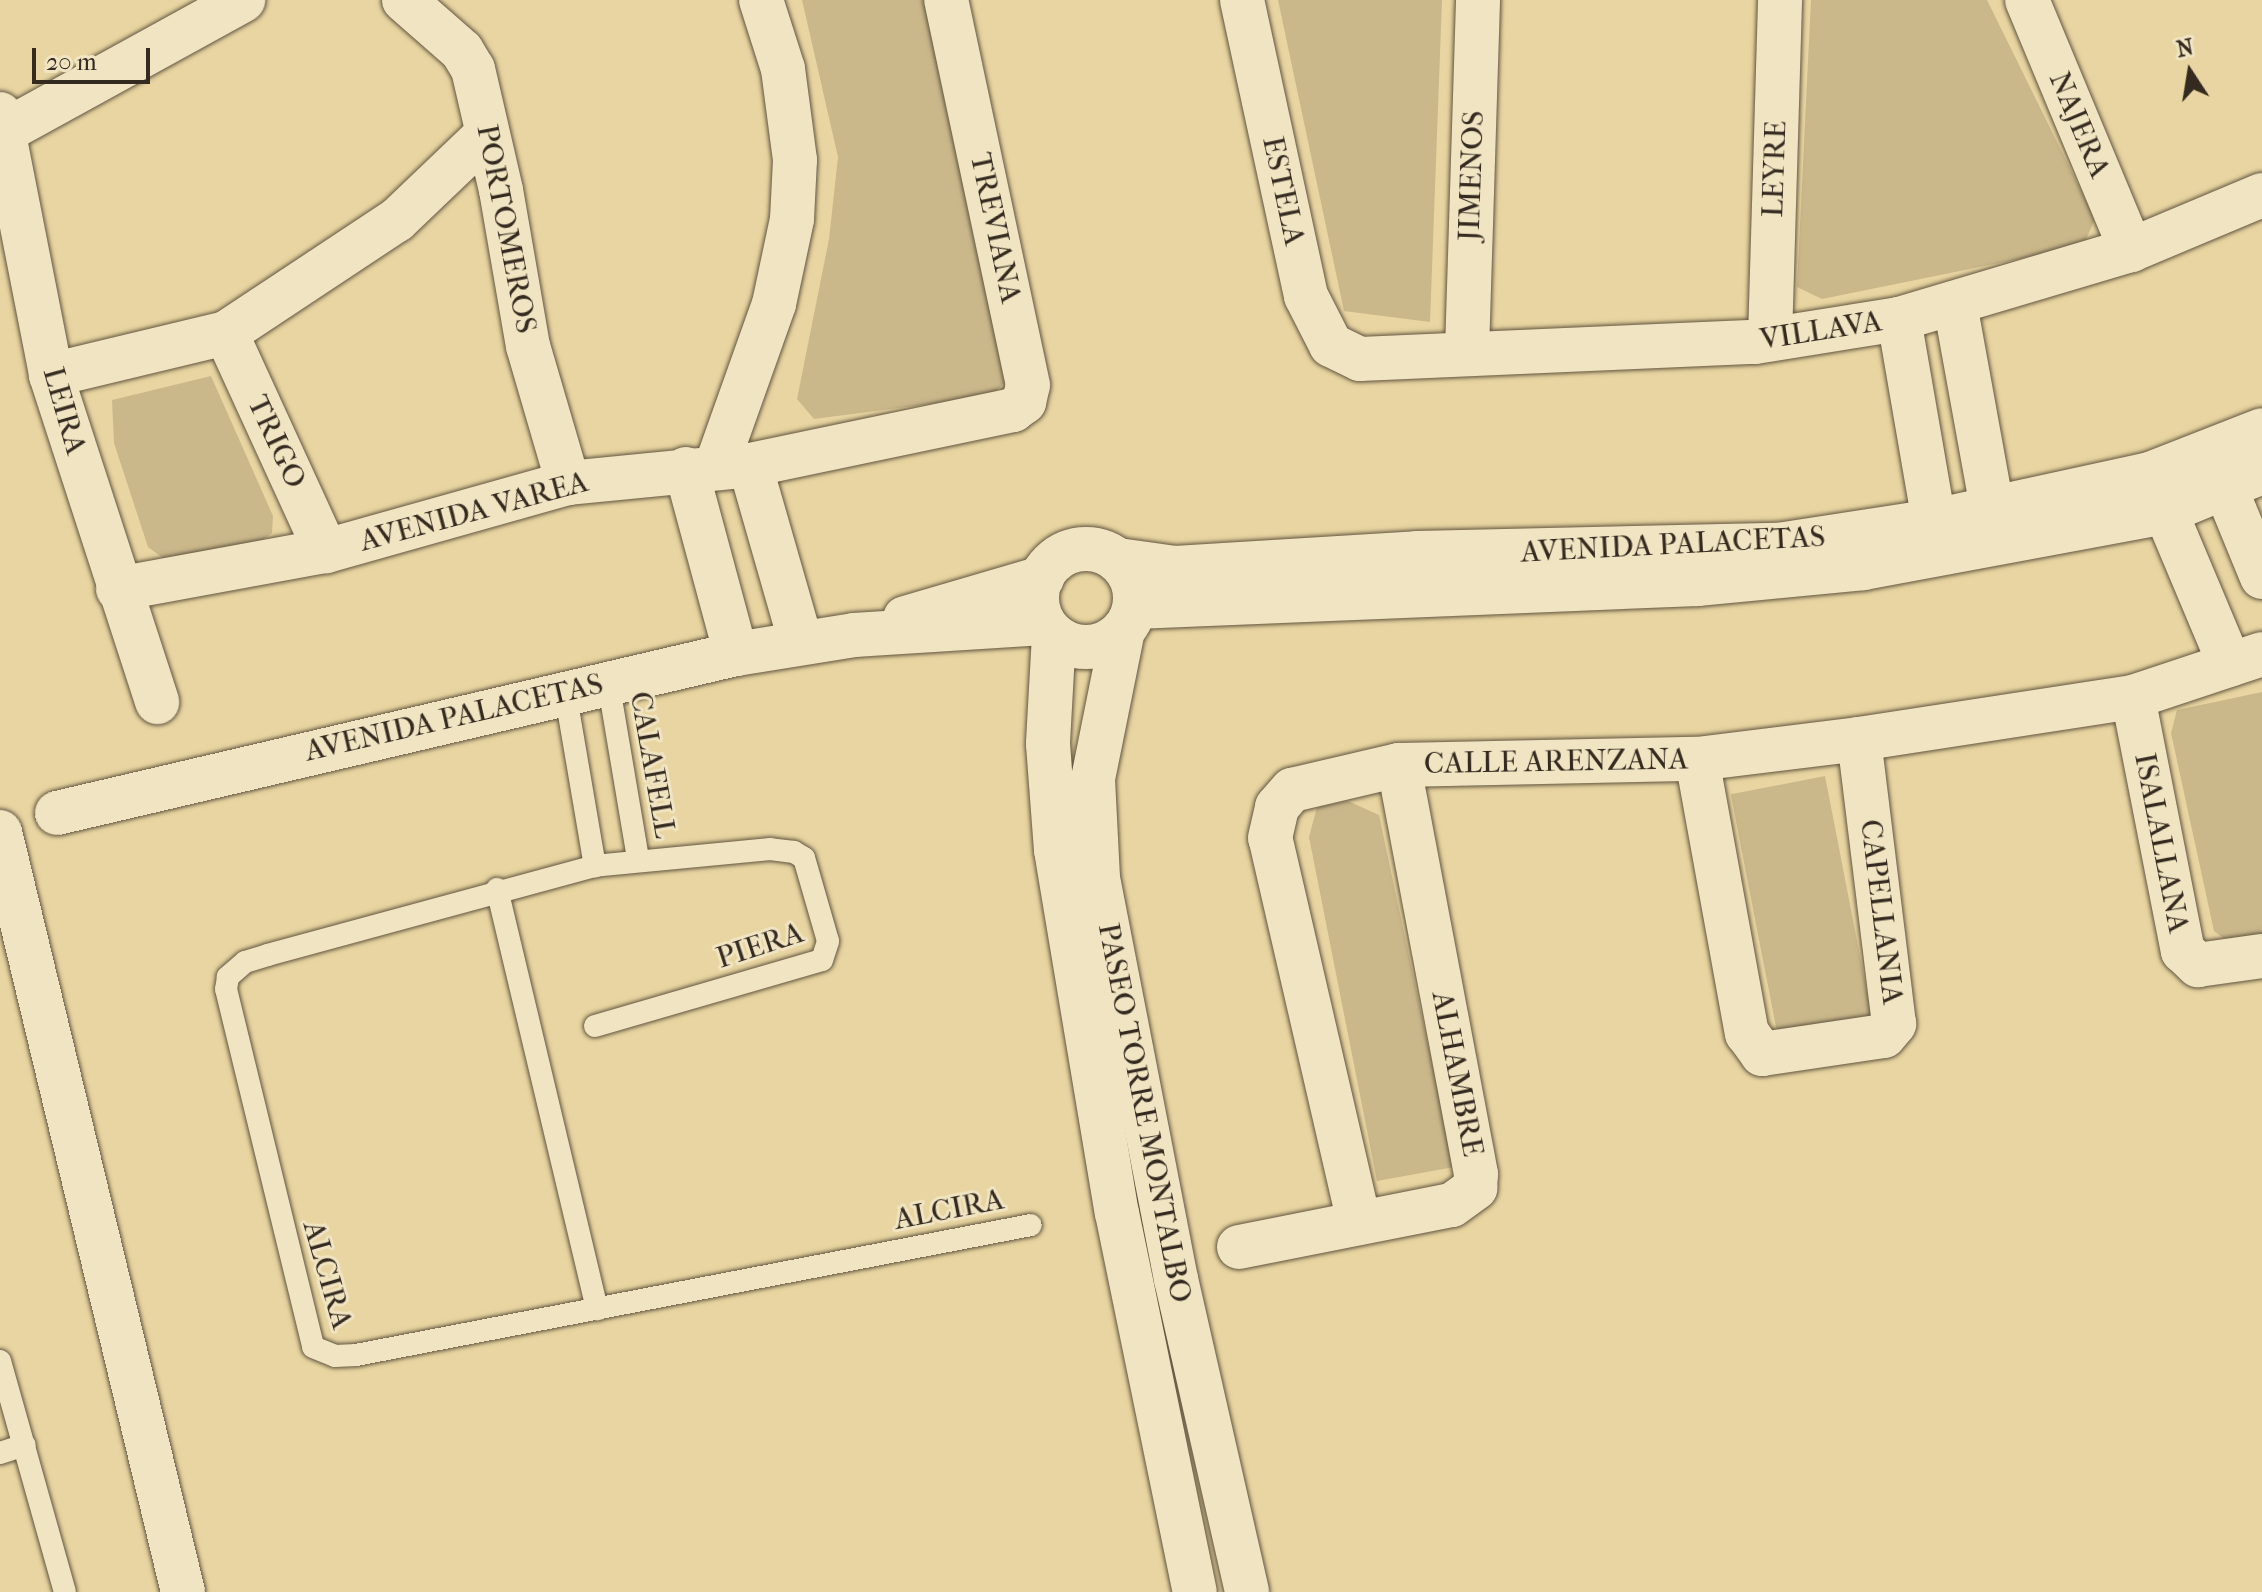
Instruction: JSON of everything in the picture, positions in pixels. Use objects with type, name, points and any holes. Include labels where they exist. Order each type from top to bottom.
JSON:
[{"type":"street","points":[[3,122],[243,0]]},
{"type":"street","name":"PORTOMEROS","points":[[404,0],[462,51],[480,94],[528,346],[568,483]]},
{"type":"street","points":[[736,654],[718,466],[774,304],[792,219],[795,160],[783,69],[761,0]]},
{"type":"street","name":"TREVIANA","points":[[946,0],[1028,385],[1024,402],[1013,410],[972,418]]},
{"type":"street","name":"ESTELA","points":[[1242,0],[1306,296],[1331,345],[1360,359]]},
{"type":"street","name":"JIMENOS","points":[[1467,351],[1478,0]]},
{"type":"street","name":"LEYRE","points":[[1770,339],[1780,0]]},
{"type":"street","name":"NAJERA","points":[[2027,0],[2131,250]]},
{"type":"street","name":"LEIRA","points":[[3,122],[51,375],[157,702]]},
{"type":"street","points":[[51,375],[226,333],[397,220],[487,134]]},
{"type":"street","name":"VILLAVA","points":[[1360,359],[1467,351],[1770,339],[1899,319],[2131,250],[2262,195]]},
{"type":"street","points":[[1955,304],[1992,508]]},
{"type":"street","points":[[1899,319],[1934,521]]},
{"type":"street","name":"TRIGO","points":[[226,333],[326,551]]},
{"type":"street","name":"AVENIDA VAREA","points":[[118,589],[326,551],[568,483],[718,466],[972,418]]},
{"type":"street","name":"AVENIDA PALACETAS","points":[[1129,618],[1698,584],[1863,568],[2233,472],[2262,430]]},
{"type":"street","points":[[718,466],[801,643]]},
{"type":"street","points":[[2233,472],[2262,577]]},
{"type":"street","points":[[2158,493],[2246,660]]},
{"type":"street","name":"AVENIDA PALACETAS","points":[[1118,560],[1175,568],[1417,553],[1778,545],[1934,521],[1992,508],[2158,493]]},
{"type":"street","points":[[1095,549],[1118,560],[1133,582],[1129,618],[1090,646],[1049,629],[1036,604],[1048,565],[1069,551],[1095,549]]},
{"type":"street","name":"AVENIDA PALACETAS","points":[[854,635],[1042,578]]},
{"type":"street","name":"PASEO TORRE MONTALBO","points":[[1129,618],[1093,779],[1098,878],[1176,1279],[1247,1592]]},
{"type":"street","name":"AVENIDA PALACETAS","points":[[57,813],[565,691],[736,654],[854,635],[1049,629]]},
{"type":"street","name":"PASEO TORRE MONTALBO","points":[[1049,629],[1048,744],[1056,850],[1117,1213],[1195,1592]]},
{"type":"street","name":"CALLE ARENZANA","points":[[1359,1222],[1270,838],[1271,822],[1292,790],[1399,765],[1697,759],[1859,739],[2133,697],[2246,660]]},
{"type":"street","name":"ISALALLANA","points":[[2133,697],[2183,951],[2198,965],[2262,956]]},
{"type":"street","name":"CAPELLANIA","points":[[1697,759],[1747,1033],[1762,1054],[1884,1036],[1894,1024],[1859,739]]},
{"type":"street","name":"ALHAMBRE","points":[[1239,1247],[1452,1205],[1475,1188],[1476,1174],[1399,765]]},
{"type":"street","points":[[0,832],[183,1592]]},
{"type":"lane","name":"CALAFELL","points":[[608,681],[638,859]]},
{"type":"lane","points":[[565,691],[595,866]]},
{"type":"lane","name":"PIERA","points":[[595,866],[638,859],[794,852],[809,868],[828,952],[815,966],[595,1026]]},
{"type":"lane","name":"ALCIRA","points":[[595,866],[497,889],[256,959],[228,977],[226,989],[304,1322],[313,1347],[335,1356],[356,1355],[1031,1225]]},
{"type":"lane","points":[[497,889],[597,1309]]},
{"type":"lane","points":[[0,1361],[65,1592]]},
{"type":"lane","points":[[0,1453],[25,1445]]},
{"type":"shaded area","points":[[802,0],[930,0],[1012,375],[991,396],[814,419],[797,399],[829,239],[838,157]]},
{"type":"shaded area","points":[[1278,0],[1442,0],[1430,322],[1344,311]]},
{"type":"shaded area","points":[[1811,0],[1987,0],[2095,219],[2083,246],[1822,299],[1797,287]]},
{"type":"shaded area","points":[[211,376],[273,516],[272,533],[253,547],[163,558],[148,547],[114,443],[112,400]]},
{"type":"shaded area","points":[[2262,692],[2262,938],[2231,944],[2214,931],[2171,733],[2177,710]]},
{"type":"shaded area","points":[[1825,776],[1872,1017],[1778,1036],[1731,794]]},
{"type":"shaded area","points":[[1348,801],[1379,815],[1454,1167],[1377,1181],[1309,837],[1317,807]]}]
